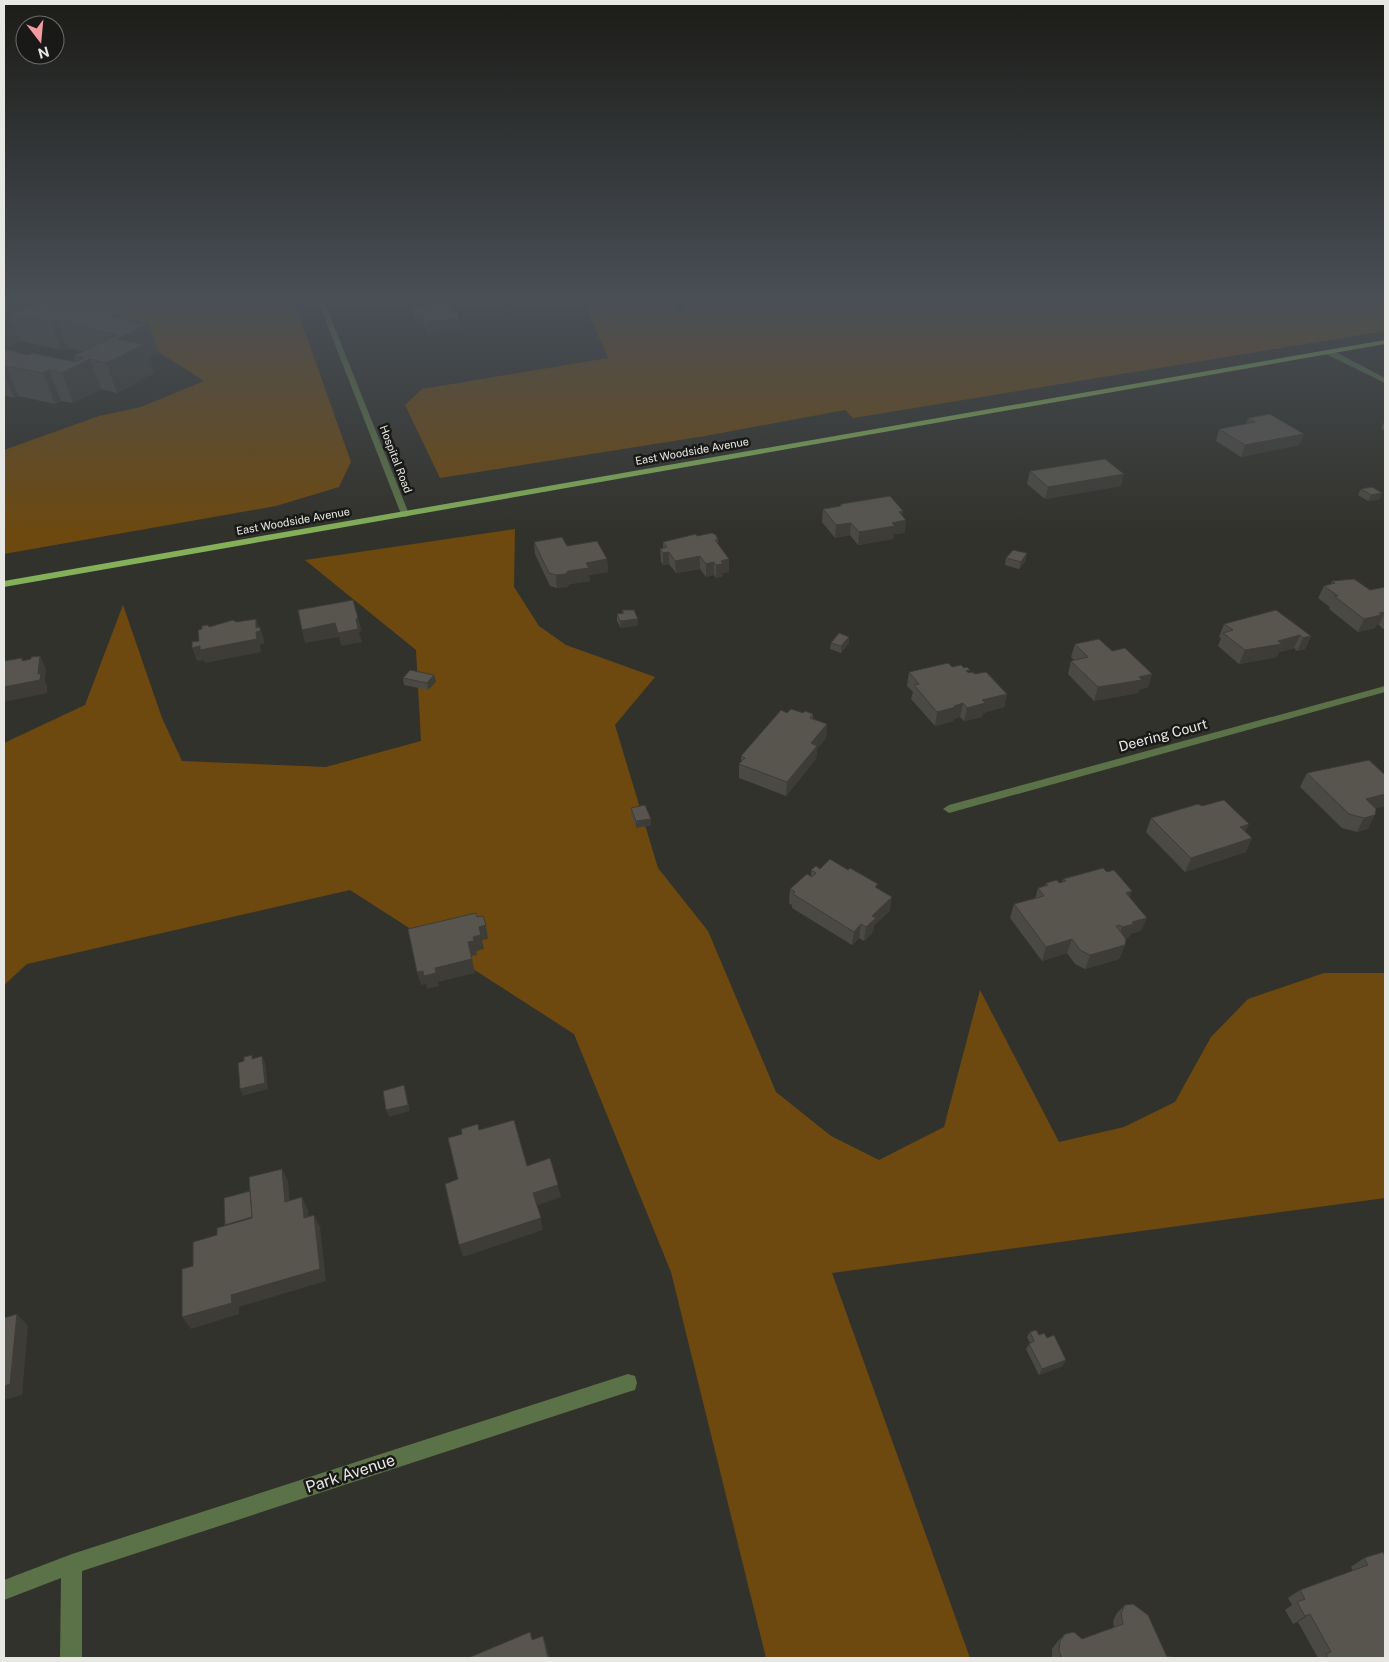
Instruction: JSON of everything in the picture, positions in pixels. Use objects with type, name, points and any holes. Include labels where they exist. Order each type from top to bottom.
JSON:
[{"type":"main road","name":"East Woodside Avenue","points":[[4,584],[1177,379]]},
{"type":"street","name":"Hospital Road","points":[[352,379],[405,514]]},
{"type":"street","name":"Deering Court","points":[[949,809],[1385,689]]},
{"type":"street","name":"Park Avenue","points":[[4,1590],[72,1564],[628,1383]]},
{"type":"street","points":[[71,1658],[72,1564]]},
{"type":"shaded area","points":[[200,379],[321,379],[351,462],[339,487],[276,506],[4,554],[4,450],[99,416],[141,407],[204,381]]},
{"type":"shaded area","points":[[485,379],[1094,379],[853,418],[845,410],[705,436],[440,478],[405,405],[422,389]]},
{"type":"shaded area","points":[[515,529],[514,587],[539,626],[566,645],[655,677],[615,725],[658,868],[708,931],[776,1092],[831,1136],[879,1160],[944,1127],[980,990],[1059,1142],[1124,1127],[1175,1102],[1211,1037],[1248,999],[1324,973],[1385,973],[1385,1198],[832,1273],[970,1658],[766,1658],[671,1272],[574,1034],[350,890],[27,964],[4,985],[4,743],[85,705],[123,605],[162,718],[182,761],[326,767],[421,741],[416,650],[305,560]]},
{"type":"building","points":[[1270,414],[1304,434],[1245,445],[1219,429],[1255,422],[1248,418]]},
{"type":"building","points":[[1105,459],[1124,474],[1048,487],[1030,471]]},
{"type":"building","points":[[1372,487],[1382,493],[1371,495],[1361,489]]},
{"type":"building","points":[[890,496],[903,511],[899,512],[906,520],[892,523],[895,526],[859,532],[851,523],[836,525],[823,509],[841,506],[841,504]]},
{"type":"building","points":[[712,533],[716,535],[718,540],[715,540],[729,559],[721,561],[723,564],[716,565],[714,562],[706,564],[700,556],[675,561],[669,552],[663,553],[660,549],[667,547],[663,542],[696,534],[697,536]]},
{"type":"building","points":[[562,537],[567,546],[597,541],[607,559],[586,563],[589,568],[568,571],[566,574],[556,575],[549,573],[534,542]]},
{"type":"building","points":[[1013,550],[1027,553],[1021,562],[1006,558]]},
{"type":"building","points":[[1354,579],[1370,590],[1385,587],[1385,612],[1379,613],[1381,615],[1364,619],[1324,586],[1335,583],[1332,581]]},
{"type":"building","points":[[353,600],[358,618],[356,619],[358,629],[338,633],[335,623],[302,630],[298,610]]},
{"type":"building","points":[[622,610],[634,610],[638,619],[620,621],[617,614],[624,613]]},
{"type":"building","points":[[1276,610],[1311,636],[1303,638],[1300,635],[1278,641],[1282,644],[1245,650],[1223,633],[1233,630],[1224,624]]},
{"type":"building","points":[[256,619],[256,628],[260,627],[260,631],[256,632],[257,639],[200,650],[200,646],[192,648],[192,642],[199,641],[198,630],[202,629],[202,626],[208,625],[209,627],[233,620],[236,622]]},
{"type":"building","points":[[839,633],[849,637],[841,646],[831,643]]},
{"type":"building","points":[[1099,639],[1112,651],[1125,648],[1152,674],[1139,677],[1142,680],[1098,687],[1071,661],[1088,657],[1075,644]]},
{"type":"building","points":[[40,656],[38,674],[41,673],[40,680],[4,687],[4,661],[22,658],[22,661]]},
{"type":"building","points":[[948,663],[952,667],[961,665],[964,668],[967,667],[970,670],[966,671],[969,673],[986,672],[1007,694],[982,700],[985,703],[967,708],[963,703],[937,712],[914,685],[919,684],[909,672]]},
{"type":"building","points":[[410,670],[434,675],[427,683],[403,678]]},
{"type":"building","points":[[791,709],[813,714],[810,718],[827,724],[811,743],[817,746],[787,782],[739,764],[745,758],[741,756],[781,710],[787,713]]},
{"type":"building","points":[[1369,760],[1385,775],[1385,794],[1366,799],[1376,809],[1375,815],[1364,818],[1349,814],[1307,773]]},
{"type":"building","points":[[1224,800],[1249,824],[1240,827],[1252,838],[1191,858],[1151,818],[1198,804],[1202,806]]},
{"type":"building","points":[[645,805],[651,819],[636,821],[631,808]]},
{"type":"building","points":[[830,859],[878,884],[875,887],[892,897],[872,916],[876,918],[866,927],[861,924],[854,932],[793,894],[795,892],[790,889],[807,874],[812,877],[816,873],[811,870],[816,866],[820,869]]},
{"type":"building","points":[[1103,868],[1107,872],[1114,870],[1132,891],[1126,893],[1147,918],[1132,922],[1134,924],[1122,927],[1120,925],[1116,926],[1126,939],[1125,945],[1090,955],[1080,950],[1072,939],[1046,947],[1014,904],[1044,896],[1038,888],[1048,885],[1046,883],[1057,880],[1059,883],[1066,881],[1063,879]]},
{"type":"building","points":[[476,913],[477,917],[483,916],[486,925],[479,927],[481,935],[473,937],[474,941],[468,942],[472,959],[435,968],[436,973],[424,976],[423,971],[417,972],[408,929]]},
{"type":"building","points":[[252,1055],[252,1059],[262,1056],[265,1083],[240,1089],[238,1063],[244,1061],[244,1057]]},
{"type":"building","points":[[404,1085],[408,1105],[386,1110],[383,1091]]},
{"type":"building","points":[[514,1120],[527,1166],[550,1158],[558,1185],[533,1193],[541,1218],[459,1245],[445,1184],[458,1179],[448,1138],[462,1134],[461,1129],[478,1124],[479,1130]]},
{"type":"building","points":[[282,1169],[285,1202],[302,1197],[304,1218],[314,1215],[320,1269],[231,1295],[232,1303],[182,1317],[182,1269],[193,1266],[193,1242],[217,1235],[217,1228],[252,1218],[249,1177]]},
{"type":"building","points":[[250,1191],[252,1217],[225,1225],[224,1198]]},
{"type":"building","points":[[17,1314],[10,1384],[4,1386],[4,1318]]},
{"type":"building","points":[[1036,1330],[1039,1335],[1044,1333],[1047,1338],[1054,1335],[1066,1360],[1042,1369],[1029,1344],[1034,1341],[1030,1332]]},
{"type":"building","points":[[1383,1552],[1385,1556],[1385,1658],[1328,1658],[1326,1654],[1331,1652],[1310,1614],[1305,1616],[1297,1602],[1305,1599],[1300,1590],[1368,1565],[1364,1558]]},
{"type":"building","points":[[1133,1604],[1148,1615],[1167,1657],[1171,1656],[1172,1658],[1062,1658],[1059,1651],[1060,1641],[1065,1634],[1074,1632],[1082,1639],[1123,1624],[1121,1613],[1125,1605]]},
{"type":"building","points":[[530,1632],[532,1640],[543,1636],[548,1658],[468,1658]]}]
